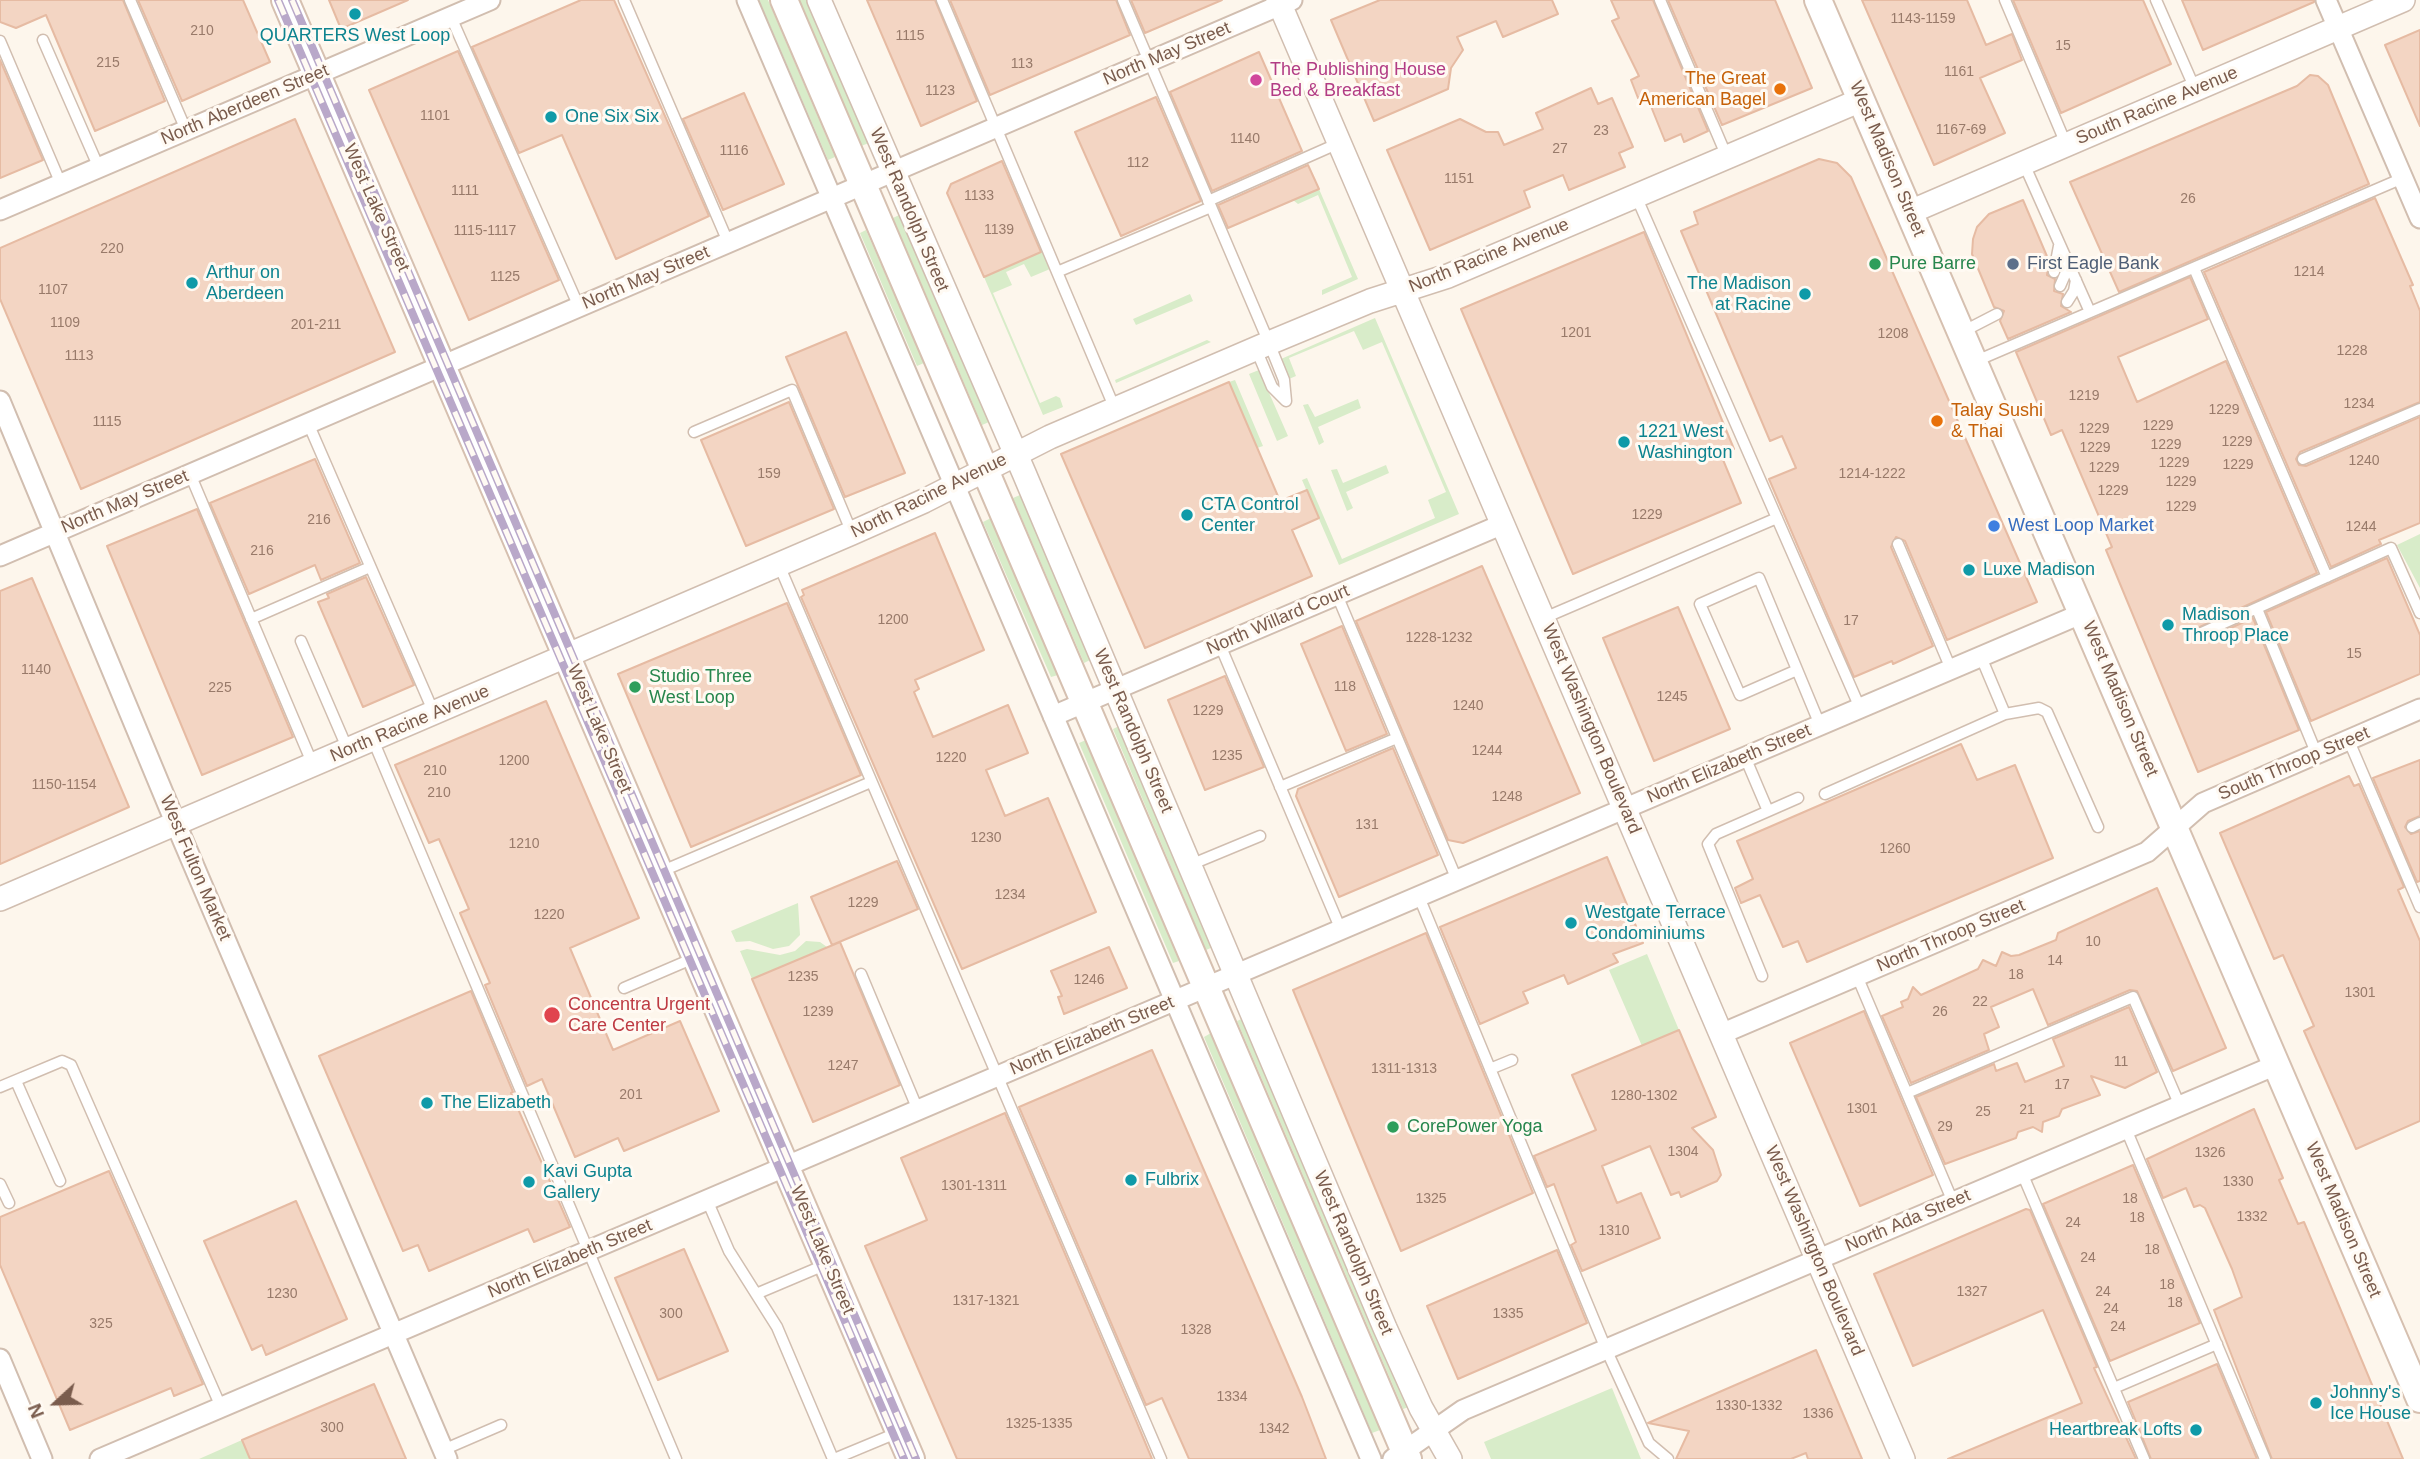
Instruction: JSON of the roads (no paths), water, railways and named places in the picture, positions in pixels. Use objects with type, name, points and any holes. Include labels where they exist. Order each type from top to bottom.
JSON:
[{"type":"main road","name":"West Lake Street","points":[[285,0],[911,1459]]},
{"type":"main road","name":"West Randolph Street","points":[[784,0],[1208,987],[1402,1456]]},
{"type":"main road","name":"West Madison Street","points":[[1818,0],[2420,1399]]},
{"type":"street","name":"North Aberdeen Street","points":[[0,210],[490,0]]},
{"type":"street","points":[[747,0],[1371,1459]]},
{"type":"street","name":"West Randolph Street","points":[[819,0],[1016,454],[1395,1351],[1420,1408],[1450,1459]]},
{"type":"street","points":[[2326,0],[2418,207]]},
{"type":"street","name":"South Racine Avenue","points":[[1910,212],[2403,0]]},
{"type":"street","name":"North May Street","points":[[0,556],[1284,2]]},
{"type":"street","name":"West Washington Boulevard","points":[[1284,2],[1339,143],[1903,1459]]},
{"type":"street","name":"North Racine Avenue","points":[[0,900],[852,533],[1016,454],[1262,346],[1370,301],[1448,276],[1861,100]]},
{"type":"street","name":"West Fulton Market","points":[[0,401],[176,824],[445,1454]]},
{"type":"street","name":"North Willard Court","points":[[1053,716],[1503,524]]},
{"type":"street","name":"North Elizabeth Street","points":[[100,1459],[2083,613]]},
{"type":"street","name":"South Throop Street","points":[[2175,828],[2203,803],[2420,709]]},
{"type":"street","name":"North Throop Street","points":[[1721,1034],[2147,852],[2175,828]]},
{"type":"street","name":"North Ada Street","points":[[1402,1456],[1464,1410],[2276,1065]]},
{"type":"street","points":[[0,1359],[42,1459]]},
{"type":"lane","points":[[130,0],[186,130]]},
{"type":"lane","points":[[624,0],[728,242]]},
{"type":"lane","points":[[942,0],[1115,410]]},
{"type":"lane","points":[[1123,0],[1210,204],[1262,346],[1272,387],[1286,401],[1284,380],[1262,346]]},
{"type":"lane","points":[[1660,0],[1727,157]]},
{"type":"lane","points":[[2005,0],[2067,145]]},
{"type":"lane","points":[[2156,0],[2195,89]]},
{"type":"lane","points":[[451,17],[579,307]]},
{"type":"lane","points":[[43,40],[99,168]]},
{"type":"lane","points":[[0,41],[61,184]]},
{"type":"lane","points":[[1057,272],[1339,143]]},
{"type":"lane","points":[[2024,163],[2091,312]]},
{"type":"lane","points":[[1975,362],[2403,178]]},
{"type":"lane","points":[[1636,196],[1860,708]]},
{"type":"lane","points":[[2054,272],[2060,243]]},
{"type":"lane","points":[[2060,286],[2067,270],[2065,255]]},
{"type":"lane","points":[[2194,268],[2284,467],[2327,578]]},
{"type":"lane","points":[[2067,302],[2074,291],[2076,279]]},
{"type":"lane","points":[[1962,332],[1997,317]]},
{"type":"lane","points":[[694,432],[792,390],[852,533]]},
{"type":"lane","points":[[2303,459],[2420,409]]},
{"type":"lane","points":[[308,423],[434,713]]},
{"type":"lane","points":[[190,474],[314,765]]},
{"type":"lane","points":[[1544,618],[1777,518]]},
{"type":"lane","points":[[1898,544],[1951,669]]},
{"type":"lane","points":[[2197,635],[2391,548],[2420,613]]},
{"type":"lane","points":[[778,565],[1161,1459]]},
{"type":"lane","points":[[251,619],[370,567]]},
{"type":"lane","points":[[1797,670],[1740,695],[1700,604],[1759,578],[1797,670],[1820,726]]},
{"type":"lane","points":[[1337,595],[1457,880]]},
{"type":"lane","points":[[2257,610],[2316,755]]},
{"type":"lane","points":[[301,641],[348,750]]},
{"type":"lane","points":[[1220,645],[1341,930]]},
{"type":"lane","points":[[1980,657],[2005,714]]},
{"type":"lane","points":[[1825,794],[2005,714],[2039,708],[2047,712],[2098,827]]},
{"type":"lane","points":[[1280,787],[1397,738]]},
{"type":"lane","points":[[373,740],[676,1459]]},
{"type":"lane","points":[[2349,741],[2420,907]]},
{"type":"lane","points":[[1745,757],[1768,811]]},
{"type":"lane","points":[[660,872],[871,782]]},
{"type":"lane","points":[[1762,976],[1707,845],[1716,834],[1798,798]]},
{"type":"lane","points":[[1190,865],[1260,836]]},
{"type":"lane","points":[[1419,897],[1606,1349],[1649,1443],[1668,1459]]},
{"type":"lane","points":[[624,988],[696,957]]},
{"type":"lane","points":[[861,974],[918,1110]]},
{"type":"lane","points":[[1857,976],[1953,1202]]},
{"type":"lane","points":[[1907,1093],[2133,997],[2180,1106]]},
{"type":"lane","points":[[1490,1069],[1512,1060]]},
{"type":"lane","points":[[0,1087],[62,1061],[71,1065],[221,1407]]},
{"type":"lane","points":[[16,1081],[60,1181]]},
{"type":"lane","points":[[2126,1129],[2265,1459]]},
{"type":"lane","points":[[2022,1173],[2144,1459]]},
{"type":"lane","points":[[0,1184],[9,1203]]},
{"type":"lane","points":[[707,1200],[729,1251],[777,1327],[833,1459],[900,1432]]},
{"type":"lane","points":[[756,1294],[828,1264]]},
{"type":"lane","points":[[2114,1388],[2217,1344]]},
{"type":"lane","points":[[445,1454],[501,1425]]},
{"type":"railway","points":[[278,0],[904,1459]]},
{"type":"railway","points":[[292,0],[916,1459]]},
{"type":"place","name":"QUARTERS West Loop","points":[[355,14]]},
{"type":"place","name":"The Publishing House Bed & Breakfast","points":[[1256,80]]},
{"type":"place","name":"The Great American Bagel","points":[[1780,89]]},
{"type":"place","name":"One Six Six","points":[[551,117]]},
{"type":"place","name":"Pure Barre","points":[[1875,264]]},
{"type":"place","name":"First Eagle Bank","points":[[2013,264]]},
{"type":"place","name":"Arthur on Aberdeen","points":[[192,283]]},
{"type":"place","name":"The Madison at Racine","points":[[1805,294]]},
{"type":"place","name":"Talay Sushi & Thai","points":[[1937,421]]},
{"type":"place","name":"1221 West Washington","points":[[1624,442]]},
{"type":"place","name":"CTA Control Center","points":[[1187,515]]},
{"type":"place","name":"West Loop Market","points":[[1994,526]]},
{"type":"place","name":"Luxe Madison","points":[[1969,570]]},
{"type":"place","name":"Madison Throop Place","points":[[2168,625]]},
{"type":"place","name":"Studio Three West Loop","points":[[635,687]]},
{"type":"place","name":"Westgate Terrace Condominiums","points":[[1571,923]]},
{"type":"place","name":"Concentra Urgent Care Center","points":[[552,1015]]},
{"type":"place","name":"The Elizabeth","points":[[427,1103]]},
{"type":"place","name":"CorePower Yoga","points":[[1393,1127]]},
{"type":"place","name":"Fulbrix","points":[[1131,1180]]},
{"type":"place","name":"Kavi Gupta Gallery","points":[[529,1182]]},
{"type":"place","name":"Johnny's Ice House","points":[[2316,1403]]},
{"type":"place","name":"Heartbreak Lofts","points":[[2196,1430]]}]
